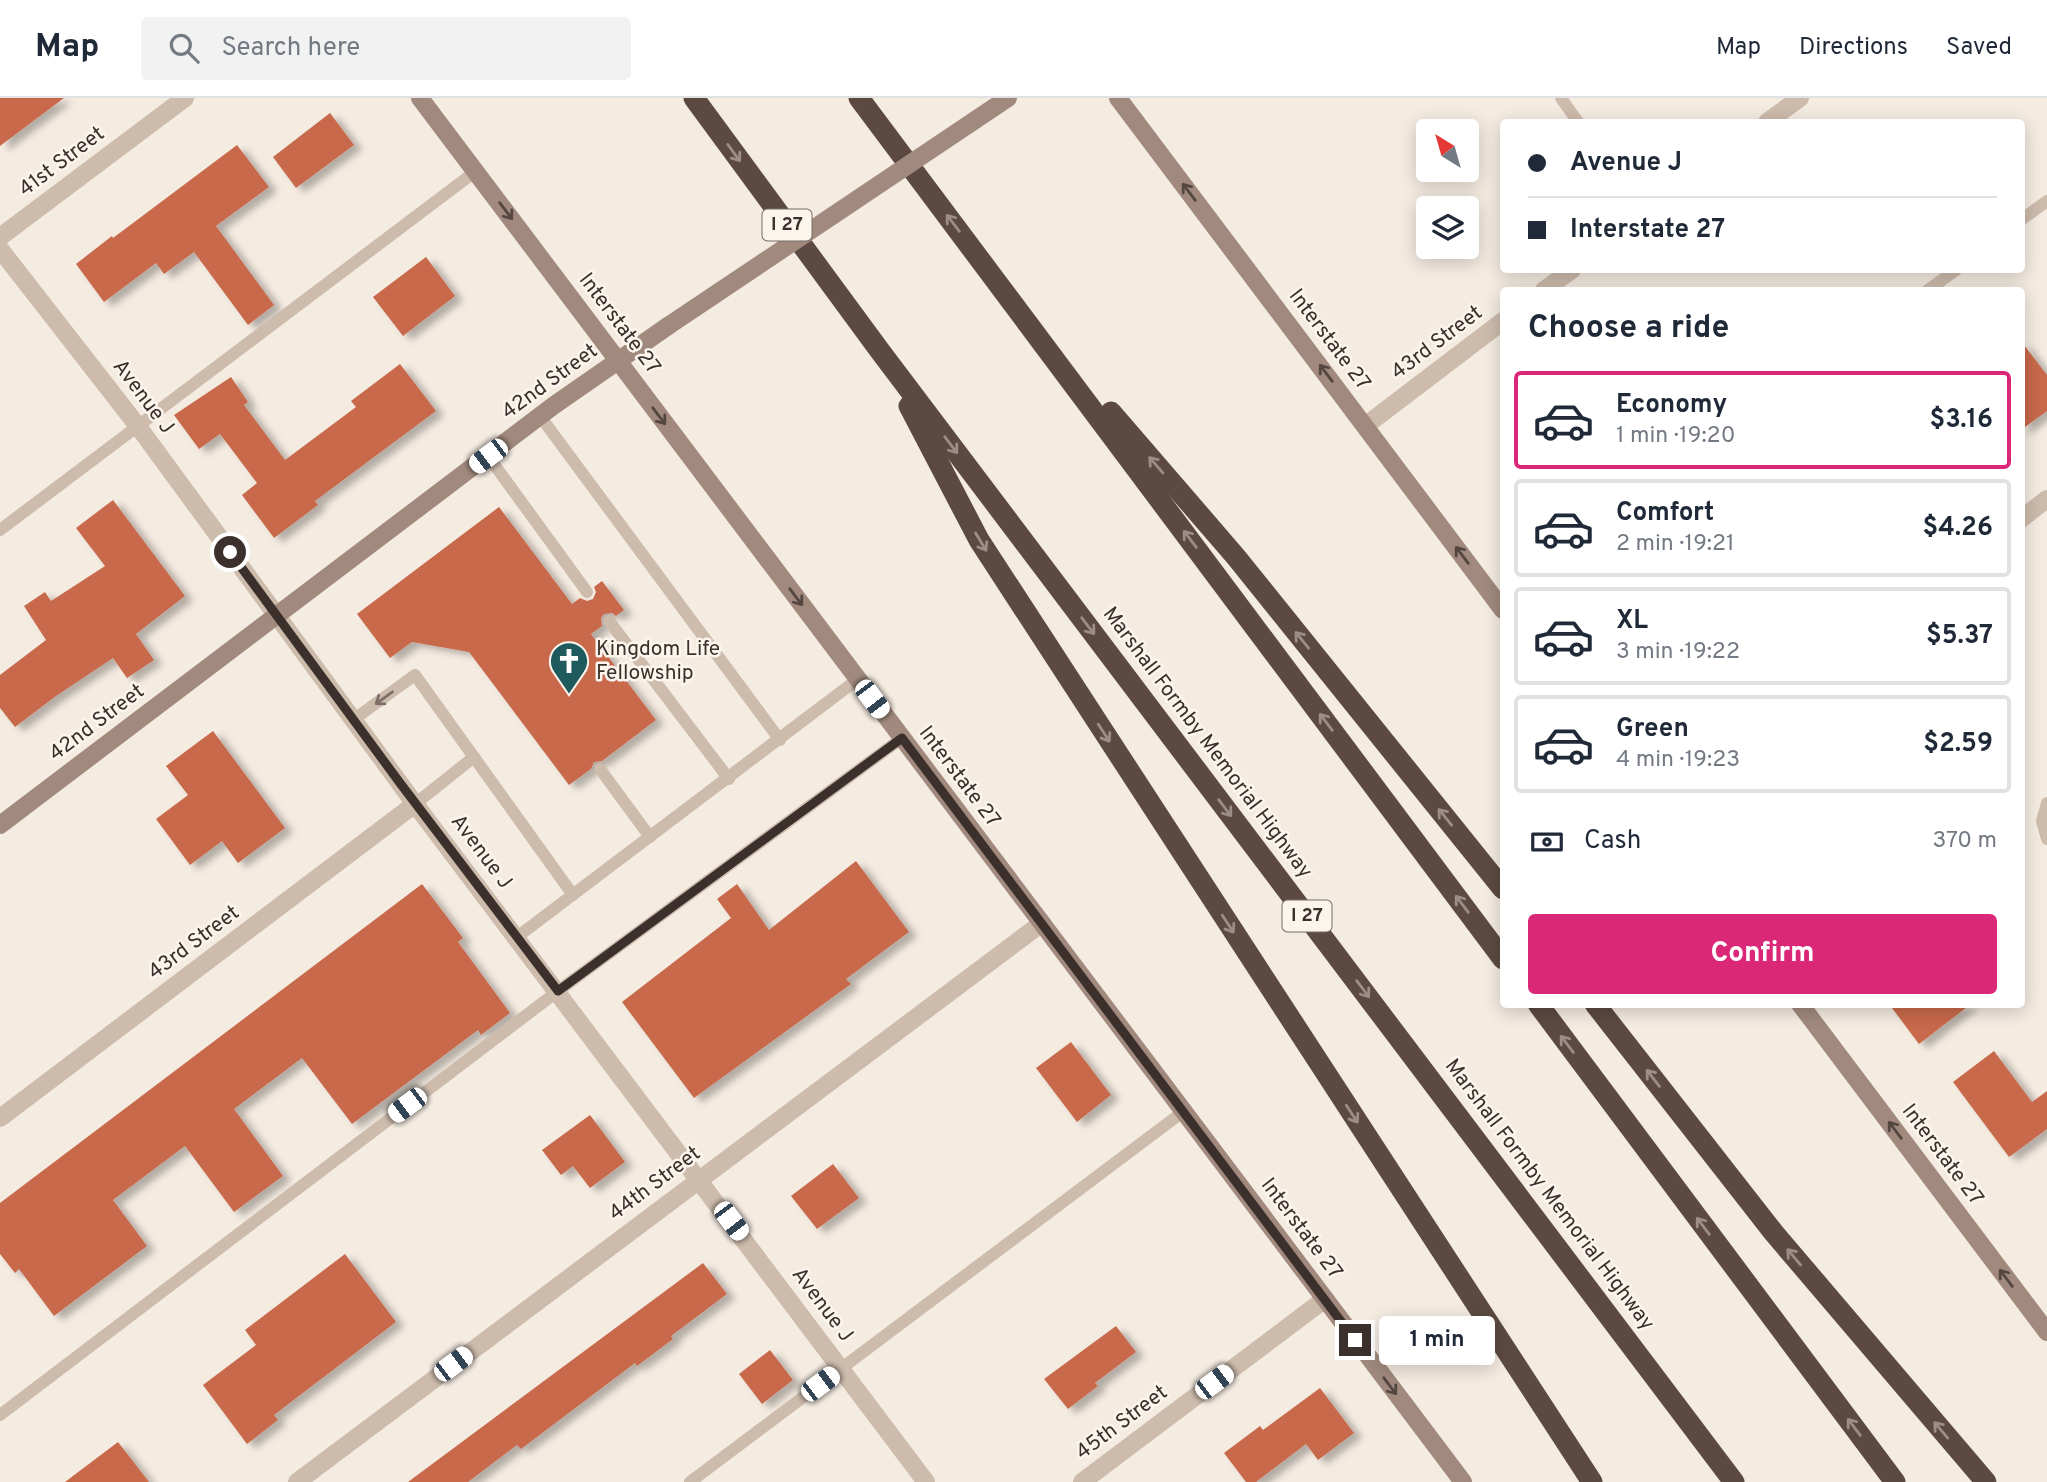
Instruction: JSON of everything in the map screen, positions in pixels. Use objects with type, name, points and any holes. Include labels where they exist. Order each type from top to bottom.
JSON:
[{"type":"highway","name":"Marshall Formby Memorial Highway","points":[[694,98],[880,351],[1734,1482]]},
{"type":"highway","points":[[863,103],[1500,954]]},
{"type":"highway","points":[[994,278],[1236,557],[1500,885]]},
{"type":"highway","points":[[880,351],[979,540],[1592,1482]]},
{"type":"highway","points":[[1541,1008],[1895,1482]]},
{"type":"highway","points":[[1598,1008],[1774,1233],[1986,1482]]},
{"type":"main road","name":"Interstate 27","points":[[420,98],[1464,1482]]},
{"type":"main road","name":"42nd Street","points":[[0,825],[540,416],[668,326],[1008,98]]},
{"type":"main road","name":"Interstate 27","points":[[1118,98],[1500,606]]},
{"type":"main road","name":"Interstate 27","points":[[1803,1008],[2047,1332]]},
{"type":"street","name":"41st Street","points":[[0,237],[185,98]]},
{"type":"street","points":[[1771,119],[1800,98]]},
{"type":"street","name":"Avenue J","points":[[0,249],[137,425],[415,804],[926,1482]]},
{"type":"street","points":[[1548,287],[1568,273]]},
{"type":"street","name":"43rd Street","points":[[1365,426],[1500,323]]},
{"type":"street","points":[[2025,516],[2047,499]]},
{"type":"street","name":"43rd Street","points":[[0,1118],[415,804]]},
{"type":"street","name":"44th Street","points":[[297,1482],[1041,923]]},
{"type":"street","name":"45th Street","points":[[1082,1482],[1325,1299]]},
{"type":"lane","points":[[1560,98],[1576,119]]},
{"type":"lane","points":[[0,530],[476,171]]},
{"type":"lane","points":[[2025,217],[2047,201]]},
{"type":"lane","points":[[1932,287],[1952,273]]},
{"type":"lane","points":[[540,416],[780,740]]},
{"type":"lane","points":[[488,456],[587,592]]},
{"type":"lane","points":[[609,621],[729,779]]},
{"type":"lane","points":[[353,720],[415,675],[573,895]]},
{"type":"lane","points":[[517,937],[858,679]]},
{"type":"lane","points":[[0,1415],[558,991],[902,738]]},
{"type":"lane","points":[[415,804],[474,757]]},
{"type":"lane","points":[[600,769],[650,837]]},
{"type":"lane","points":[[2047,803],[2042,821],[2047,839]]},
{"type":"lane","points":[[690,1482],[1184,1111]]},
{"type":"building","points":[[0,98],[64,98],[0,146]]},
{"type":"building","points":[[330,113],[354,145],[296,188],[273,157]]},
{"type":"building","points":[[237,145],[269,187],[216,226],[274,305],[248,325],[194,252],[164,274],[156,263],[104,302],[76,264]]},
{"type":"building","points":[[426,257],[455,296],[403,336],[373,297]]},
{"type":"building","points":[[2025,346],[2047,375],[2047,411],[2025,427]]},
{"type":"building","points":[[400,364],[436,411],[315,501],[318,505],[274,538],[242,495],[257,483],[220,434],[199,449],[174,415],[231,377],[248,402],[244,405],[285,460],[356,407],[351,401]]},
{"type":"building","points":[[113,500],[185,596],[136,634],[154,660],[127,678],[113,658],[15,727],[0,708],[0,675],[46,640],[24,606],[45,592],[51,601],[105,566],[76,528]]},
{"type":"building","points":[[499,507],[572,604],[580,598],[587,601],[593,599],[596,592],[594,587],[602,581],[624,610],[616,616],[612,613],[604,614],[601,618],[602,626],[591,634],[656,720],[602,761],[594,762],[591,769],[569,785],[469,652],[412,642],[390,658],[357,614]]},
{"type":"building","points":[[213,731],[285,828],[238,863],[222,841],[190,865],[156,819],[188,795],[166,766]]},
{"type":"building","points":[[856,861],[909,932],[846,979],[851,984],[694,1098],[622,1002],[731,918],[717,899],[737,884],[769,930]]},
{"type":"building","points":[[422,884],[463,938],[458,942],[510,1013],[481,1035],[478,1030],[352,1124],[302,1058],[234,1109],[283,1176],[234,1212],[185,1146],[113,1200],[147,1246],[54,1316],[19,1269],[15,1273],[0,1254],[0,1203]]},
{"type":"building","points":[[1892,1008],[1966,1008],[1919,1044]]},
{"type":"building","points":[[1071,1042],[1111,1095],[1077,1122],[1036,1068]]},
{"type":"building","points":[[1994,1051],[2032,1102],[2047,1091],[2047,1129],[2009,1157],[1953,1082]]},
{"type":"building","points":[[590,1115],[625,1162],[590,1188],[573,1166],[561,1175],[542,1150]]},
{"type":"building","points":[[833,1164],[859,1198],[817,1229],[791,1196]]},
{"type":"building","points":[[345,1254],[396,1322],[274,1415],[278,1420],[247,1444],[203,1385],[256,1345],[245,1330]]},
{"type":"building","points":[[703,1263],[727,1294],[671,1336],[673,1339],[637,1366],[635,1363],[521,1449],[517,1445],[468,1482],[408,1482]]},
{"type":"building","points":[[1116,1326],[1136,1352],[1095,1383],[1098,1386],[1068,1409],[1044,1379]]},
{"type":"building","points":[[770,1350],[793,1380],[762,1404],[739,1374]]},
{"type":"building","points":[[1320,1388],[1354,1433],[1318,1460],[1306,1444],[1256,1482],[1246,1482],[1224,1453],[1260,1426],[1263,1430]]},
{"type":"building","points":[[118,1442],[149,1482],[65,1482]]},
{"type":"place","name":"Kingdom Life Fellowship","points":[[569,695]]},
{"type":"route","points":[[230,552],[558,991],[902,738],[1355,1340]]}]
